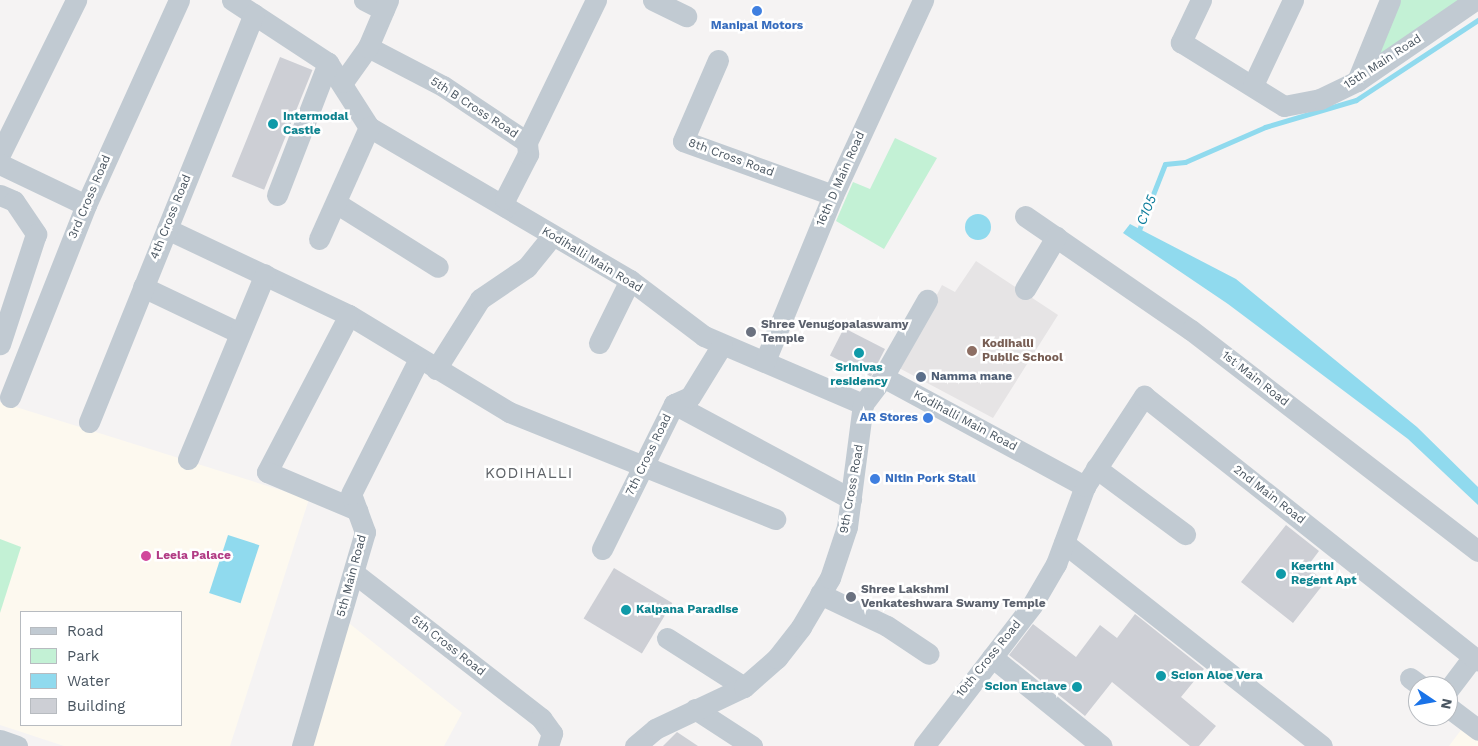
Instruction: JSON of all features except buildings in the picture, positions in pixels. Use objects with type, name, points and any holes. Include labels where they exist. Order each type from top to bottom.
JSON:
[{"type":"street","points":[[0,154],[76,0]]},
{"type":"street","name":"3rd Cross Road","points":[[10,397],[86,205],[179,0]]},
{"type":"street","name":"Kodihalli Main Road","points":[[232,0],[328,63],[342,82],[369,128],[506,207],[551,237],[630,280],[722,346],[766,361],[864,404]]},
{"type":"street","points":[[342,82],[368,47],[386,5],[364,0]]},
{"type":"street","points":[[506,207],[505,199],[528,154],[526,142],[596,0]]},
{"type":"street","points":[[653,0],[686,16]]},
{"type":"street","name":"16th D Main Road","points":[[766,361],[833,195],[924,0]]},
{"type":"street","name":"15th Main Road","points":[[1202,0],[1182,42],[1284,106],[1320,99],[1357,81],[1475,0]]},
{"type":"street","points":[[1253,85],[1292,0]]},
{"type":"street","points":[[1357,81],[1390,0]]},
{"type":"street","name":"4th Cross Road","points":[[89,422],[254,14]]},
{"type":"street","name":"5th B Cross Road","points":[[368,47],[443,86],[526,142]]},
{"type":"street","name":"8th Cross Road","points":[[718,60],[683,141],[833,195]]},
{"type":"street","points":[[277,195],[328,63]]},
{"type":"street","points":[[319,239],[369,128]]},
{"type":"street","points":[[0,164],[86,205]]},
{"type":"street","points":[[0,195],[14,201],[36,234],[0,378]]},
{"type":"street","points":[[336,203],[438,267]]},
{"type":"street","name":"1st Main Road","points":[[1025,216],[1191,330],[1478,551]]},
{"type":"street","points":[[167,229],[286,282],[349,315],[509,412],[775,519]]},
{"type":"street","name":"5th Main Road","points":[[302,746],[365,532],[351,494],[428,364],[480,299],[527,267],[551,237]]},
{"type":"street","points":[[1025,289],[1056,237]]},
{"type":"street","points":[[188,459],[265,274]]},
{"type":"street","points":[[599,342],[630,280]]},
{"type":"street","points":[[143,286],[240,332]]},
{"type":"street","points":[[864,404],[883,377],[927,300]]},
{"type":"street","points":[[349,315],[267,472],[358,510]]},
{"type":"street","name":"7th Cross Road","points":[[602,549],[646,466],[674,404],[690,397],[722,346]]},
{"type":"street","name":"Kodihalli Main Road","points":[[883,377],[1084,486]]},
{"type":"street","name":"2nd Main Road","points":[[1084,486],[1144,396],[1475,659]]},
{"type":"street","points":[[674,404],[851,499]]},
{"type":"street","name":"9th Cross Road","points":[[635,746],[655,729],[744,687],[778,658],[820,594],[847,528],[864,404]]},
{"type":"street","points":[[1096,468],[1186,534]]},
{"type":"street","name":"10th Cross Road","points":[[932,743],[992,657],[1032,605],[1064,542],[1084,486]]},
{"type":"street","points":[[1064,542],[1322,746]]},
{"type":"street","name":"5th Cross Road","points":[[354,573],[541,718],[552,732],[548,746]]},
{"type":"street","points":[[820,594],[887,626],[929,654]]},
{"type":"street","points":[[667,638],[744,687]]},
{"type":"street","points":[[992,657],[1102,746]]},
{"type":"street","points":[[1458,679],[1475,659]]},
{"type":"street","points":[[695,709],[752,746]]},
{"type":"street","points":[[1458,715],[1478,730]]},
{"type":"street","points":[[0,740],[17,746]]},
{"type":"shaded area","name":"Kodihalli Public School","points":[[976,261],[1058,315],[993,418],[899,368],[942,285],[955,292]]},
{"type":"shaded area","name":"Leela Palace","points":[[0,402],[309,499],[230,746],[64,746],[0,725]]},
{"type":"shaded area","points":[[345,620],[462,713],[444,746],[308,746]]},
{"type":"shaded area","points":[[1464,726],[1478,737],[1478,746],[1449,746]]},
{"type":"green space","points":[[1393,0],[1461,0],[1362,69]]},
{"type":"green space","points":[[895,138],[937,158],[884,249],[836,221],[853,182],[870,189]]},
{"type":"green space","points":[[0,539],[21,547],[0,613]]},
{"type":"water","points":[[978,214],[987,218],[991,227],[987,236],[978,240],[969,236],[965,227],[969,218]]},
{"type":"water","points":[[1130,224],[1236,279],[1417,427],[1478,487],[1478,505],[1408,439],[1228,304],[1123,233]]},
{"type":"water","points":[[228,535],[259,545],[241,603],[209,593]]},
{"type":"waterway","name":"C105","points":[[1137,235],[1165,164],[1185,162],[1265,127],[1356,100],[1478,20]]},
{"type":"place","name":"Manipal Motors","points":[[757,11]]},
{"type":"place","name":"Intermodal Castle","points":[[273,124]]},
{"type":"place","name":"Shree Venugopalaswamy Temple","points":[[751,332]]},
{"type":"place","name":"Kodihalli Public School","points":[[972,351]]},
{"type":"place","name":"Srinivas residency","points":[[859,353]]},
{"type":"place","name":"Namma mane","points":[[921,377]]},
{"type":"place","name":"AR Stores","points":[[928,418]]},
{"type":"place","name":"Nitin Pork Stall","points":[[875,479]]},
{"type":"place","name":"Leela Palace","points":[[146,556]]},
{"type":"place","name":"Keerthi Regent Apt","points":[[1281,574]]},
{"type":"place","name":"Shree Lakshmi Venkateshwara Swamy Temple","points":[[851,597]]},
{"type":"place","name":"Kalpana Paradise","points":[[626,610]]},
{"type":"place","name":"Scion Aloe Vera","points":[[1161,676]]},
{"type":"place","name":"Scion Enclave","points":[[1077,687]]},
{"type":"district","name":"KODIHALLI","points":[[529,474]]}]
